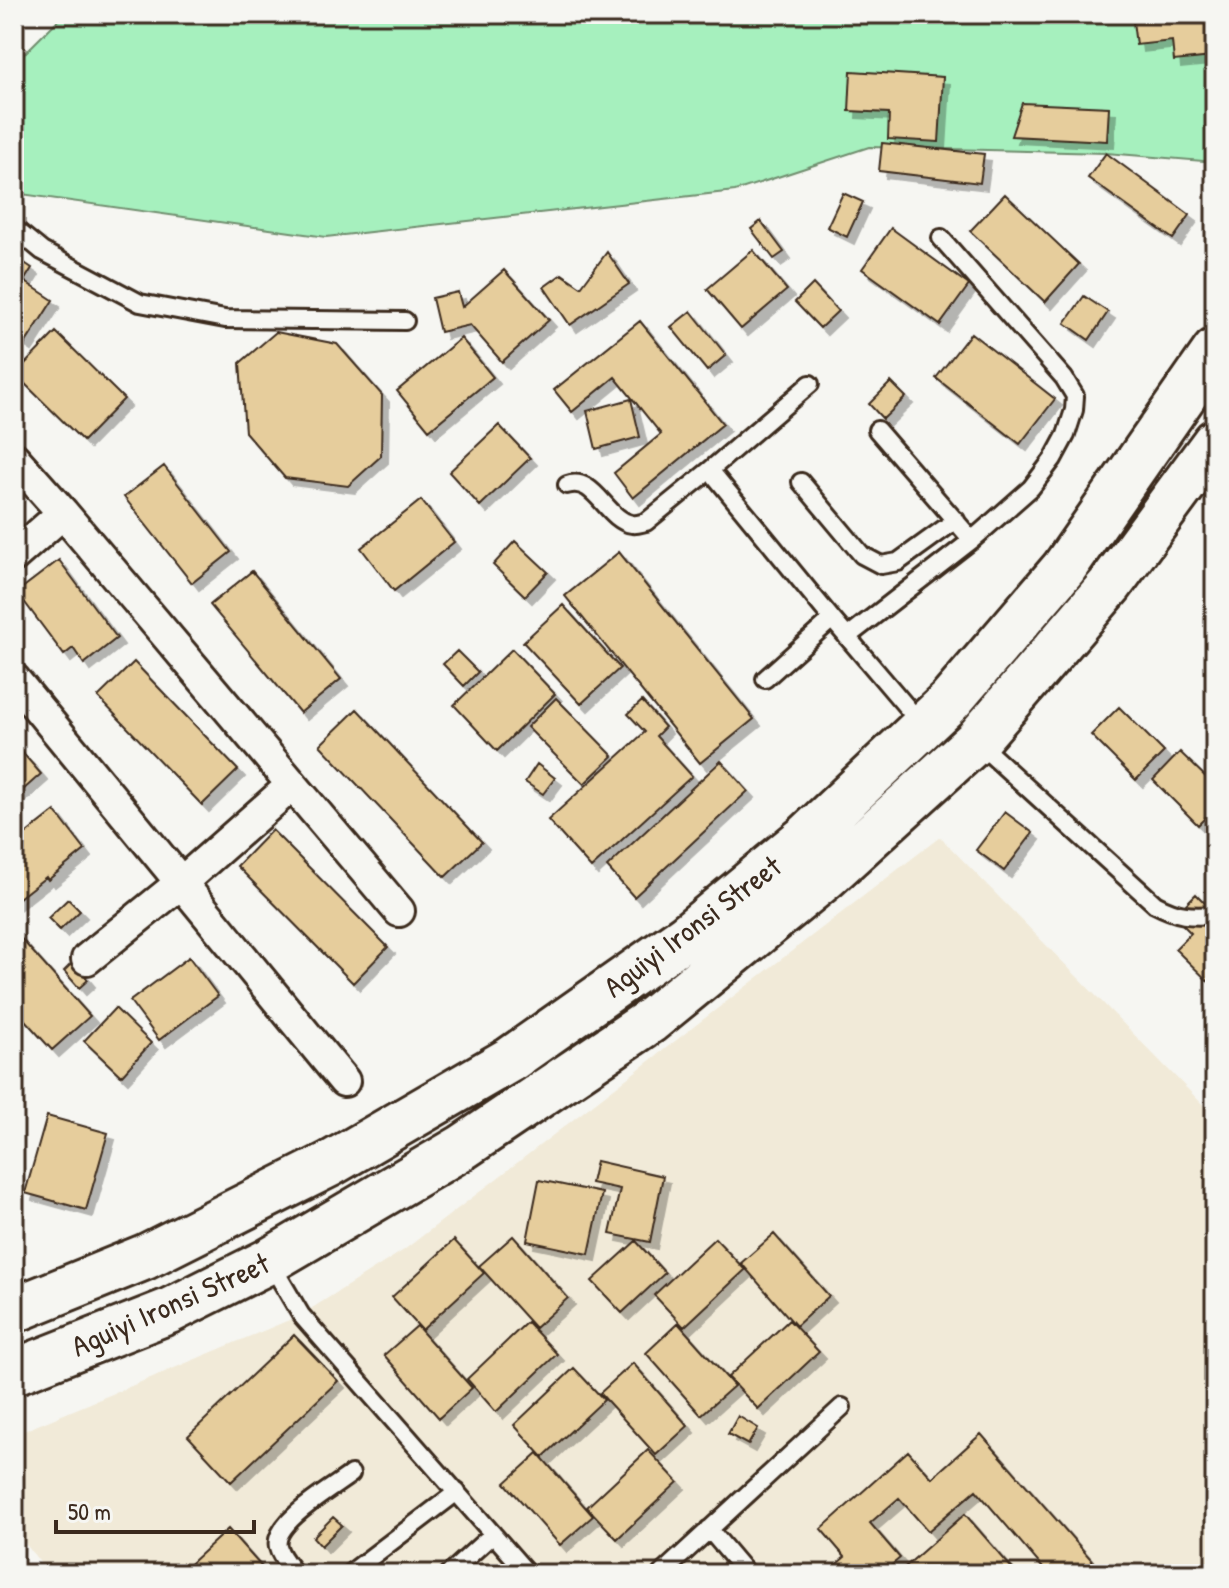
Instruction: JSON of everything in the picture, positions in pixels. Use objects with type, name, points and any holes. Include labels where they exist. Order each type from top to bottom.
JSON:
[{"type":"main road","name":"Aguiyi Ironsi Street","points":[[14,1310],[145,1257],[330,1164],[511,1059],[686,936],[807,836],[950,701],[1064,568],[1215,351]]},
{"type":"main road","name":"Aguiyi Ironsi Street","points":[[14,1372],[169,1311],[269,1261],[463,1147],[650,1021],[826,877],[976,741],[1110,585],[1215,442]]},
{"type":"street","points":[[14,458],[399,911]]},
{"type":"street","points":[[14,556],[63,513]]},
{"type":"street","points":[[14,679],[344,1081]]},
{"type":"street","points":[[87,959],[182,882],[292,785]]},
{"type":"lane","points":[[14,228],[42,251],[140,303],[225,319],[405,321]]},
{"type":"lane","points":[[847,637],[972,540],[1031,488],[1053,459],[1066,435],[1074,410],[1075,396],[1064,378],[941,238]]},
{"type":"lane","points":[[567,485],[576,482],[584,484],[619,518],[632,524],[646,522],[810,384]]},
{"type":"lane","points":[[877,430],[972,540]]},
{"type":"lane","points":[[710,470],[923,726]]},
{"type":"lane","points":[[801,482],[862,555],[881,565],[898,562],[956,520]]},
{"type":"lane","points":[[765,679],[832,619]]},
{"type":"lane","points":[[976,741],[1155,904],[1175,914],[1215,915]]},
{"type":"lane","points":[[269,1261],[301,1315],[528,1574]]},
{"type":"lane","points":[[661,1574],[842,1407]]},
{"type":"lane","points":[[295,1574],[278,1549],[280,1532],[292,1518],[351,1474]]},
{"type":"lane","points":[[349,1574],[457,1492]]},
{"type":"lane","points":[[709,1529],[747,1574]]},
{"type":"lane","points":[[449,1574],[493,1534]]},
{"type":"shaded area","points":[[940,837],[1215,1117],[1215,1574],[49,1574],[14,1529],[14,1435],[301,1315],[404,1250]]},
{"type":"green space","points":[[64,14],[1215,14],[1215,162],[1106,153],[869,147],[735,191],[326,237],[14,193],[14,64]]},
{"type":"building","points":[[1132,14],[1207,14],[1212,57],[1174,61],[1172,41],[1136,45]]},
{"type":"building","points":[[851,71],[943,77],[939,142],[888,139],[889,113],[849,111]]},
{"type":"building","points":[[1022,103],[1109,107],[1107,141],[1011,136]]},
{"type":"building","points":[[882,143],[984,154],[980,183],[879,171]]},
{"type":"building","points":[[1106,153],[1190,215],[1173,239],[1088,178]]},
{"type":"building","points":[[843,193],[863,202],[847,237],[827,227]]},
{"type":"building","points":[[1005,194],[1079,264],[1045,302],[970,231]]},
{"type":"building","points":[[761,221],[784,252],[774,259],[751,229]]},
{"type":"building","points":[[891,228],[969,285],[940,325],[862,269]]},
{"type":"building","points":[[753,250],[787,290],[741,329],[707,289]]},
{"type":"building","points":[[607,252],[629,284],[570,325],[544,287],[562,274],[581,287]]},
{"type":"building","points":[[14,256],[32,268],[24,281],[53,300],[25,344],[14,337]]},
{"type":"building","points":[[504,270],[549,320],[502,362],[470,325],[440,332],[432,298],[458,292],[462,307]]},
{"type":"building","points":[[813,284],[838,311],[820,328],[795,302]]},
{"type":"building","points":[[1084,296],[1108,312],[1089,340],[1065,323]]},
{"type":"building","points":[[691,311],[726,355],[707,371],[671,327]]},
{"type":"building","points":[[640,321],[723,424],[633,498],[614,473],[661,434],[615,377],[572,412],[554,390]]},
{"type":"building","points":[[56,332],[124,399],[83,441],[15,374]]},
{"type":"building","points":[[276,332],[337,344],[382,395],[381,456],[348,486],[285,478],[245,432],[240,363]]},
{"type":"building","points":[[971,333],[1055,399],[1020,444],[936,378]]},
{"type":"building","points":[[461,338],[493,377],[429,430],[397,391]]},
{"type":"building","points":[[891,382],[906,397],[883,419],[869,404]]},
{"type":"building","points":[[631,399],[640,437],[596,449],[587,411]]},
{"type":"building","points":[[499,425],[530,458],[480,506],[449,472]]},
{"type":"building","points":[[164,466],[231,552],[192,583],[124,497]]},
{"type":"building","points":[[421,500],[454,542],[394,591],[361,548]]},
{"type":"building","points":[[515,541],[548,572],[525,596],[493,565]]},
{"type":"building","points":[[619,552],[754,719],[700,763],[565,596]]},
{"type":"building","points":[[59,560],[117,638],[84,664],[73,648],[64,655],[17,592]]},
{"type":"building","points":[[252,571],[341,679],[300,713],[210,605]]},
{"type":"building","points":[[563,605],[620,668],[581,704],[523,642]]},
{"type":"building","points":[[512,649],[555,694],[497,751],[454,705]]},
{"type":"building","points":[[457,651],[478,672],[464,686],[443,664]]},
{"type":"building","points":[[134,662],[238,770],[202,805],[98,697]]},
{"type":"building","points":[[556,698],[613,756],[584,784],[527,727]]},
{"type":"building","points":[[642,701],[665,727],[656,736],[692,776],[591,868],[548,820],[645,732],[628,714]]},
{"type":"building","points":[[1119,707],[1164,752],[1136,780],[1091,735]]},
{"type":"building","points":[[357,709],[482,842],[445,877],[320,745]]},
{"type":"building","points":[[14,743],[41,774],[14,798]]},
{"type":"building","points":[[1180,752],[1215,786],[1215,808],[1198,825],[1153,780]]},
{"type":"building","points":[[721,761],[748,791],[634,897],[607,867]]},
{"type":"building","points":[[537,764],[555,778],[543,794],[525,782]]},
{"type":"building","points":[[55,811],[85,850],[14,902],[14,843]]},
{"type":"building","points":[[1005,812],[1033,833],[1004,871],[976,850]]},
{"type":"building","points":[[272,830],[388,947],[353,983],[237,866]]},
{"type":"building","points":[[1196,894],[1213,911],[1215,909],[1214,987],[1175,949],[1191,933],[1174,916]]},
{"type":"building","points":[[68,899],[80,911],[60,930],[48,918]]},
{"type":"building","points":[[16,933],[90,1016],[52,1050],[14,1008]]},
{"type":"building","points":[[189,957],[218,996],[159,1040],[130,1001]]},
{"type":"building","points":[[73,962],[88,980],[79,988],[64,971]]},
{"type":"building","points":[[115,1008],[151,1043],[121,1076],[84,1041]]},
{"type":"building","points":[[47,1116],[108,1133],[86,1210],[25,1193]]},
{"type":"building","points":[[596,1161],[663,1176],[650,1242],[610,1234],[620,1189],[591,1183]]},
{"type":"building","points":[[539,1180],[602,1193],[589,1254],[527,1241]]},
{"type":"building","points":[[774,1234],[829,1296],[796,1326],[741,1263]]},
{"type":"building","points":[[513,1236],[568,1298],[535,1328],[479,1266]]},
{"type":"building","points":[[715,1238],[745,1270],[684,1327],[654,1295]]},
{"type":"building","points":[[454,1240],[484,1273],[422,1330],[392,1297]]},
{"type":"building","points":[[636,1241],[665,1273],[622,1313],[592,1281]]},
{"type":"building","points":[[789,1320],[819,1352],[758,1409],[728,1377]]},
{"type":"building","points":[[527,1322],[557,1354],[496,1412],[467,1379]]},
{"type":"building","points":[[678,1323],[734,1386],[701,1415],[646,1353]]},
{"type":"building","points":[[417,1326],[472,1388],[439,1418],[384,1355]]},
{"type":"building","points":[[294,1335],[338,1381],[231,1482],[188,1436]]},
{"type":"building","points":[[633,1363],[688,1426],[656,1455],[600,1393]]},
{"type":"building","points":[[574,1368],[604,1400],[543,1457],[514,1425]]},
{"type":"building","points":[[738,1416],[758,1428],[748,1445],[728,1434]]},
{"type":"building","points":[[981,1434],[1104,1574],[1048,1574],[976,1490],[928,1531],[899,1498],[870,1523],[900,1558],[881,1574],[825,1574],[845,1557],[821,1529],[908,1451],[932,1478]]},
{"type":"building","points":[[648,1450],[678,1482],[617,1539],[587,1507]]},
{"type":"building","points":[[538,1453],[593,1516],[560,1545],[505,1483]]},
{"type":"building","points":[[965,1514],[1017,1574],[964,1574],[959,1569],[954,1574],[897,1574]]},
{"type":"building","points":[[333,1517],[342,1525],[321,1546],[313,1537]]},
{"type":"building","points":[[228,1529],[268,1574],[181,1572]]}]
